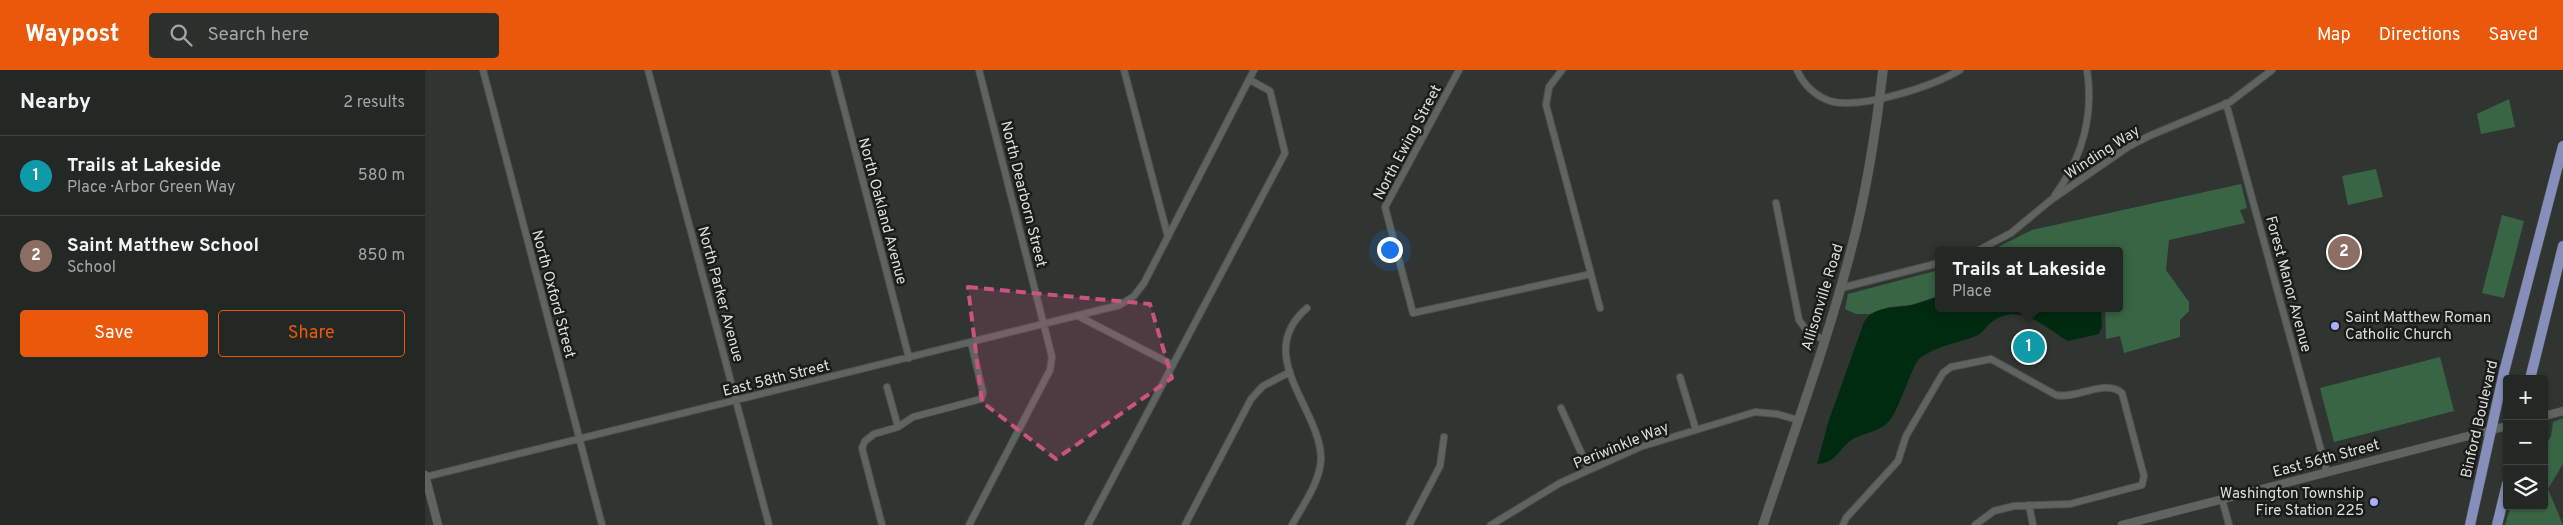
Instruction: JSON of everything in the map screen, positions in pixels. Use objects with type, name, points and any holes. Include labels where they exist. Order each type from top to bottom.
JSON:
[{"type":"main road","name":"Allisonville Road","points":[[1763,525],[1841,288],[1865,188],[1883,70]]},
{"type":"main road","name":"Binford Boulevard","points":[[2470,525],[2491,430],[2563,146]]},
{"type":"main road","points":[[2531,375],[2563,246]]},
{"type":"main road","points":[[2497,525],[2503,500]]},
{"type":"street","name":"North Oxford Street","points":[[483,70],[602,525]]},
{"type":"street","name":"North Parker Avenue","points":[[648,70],[769,525]]},
{"type":"street","name":"North Oakland Avenue","points":[[834,70],[909,358]]},
{"type":"street","name":"North Dearborn Street","points":[[969,525],[1050,370],[1052,353],[979,70]]},
{"type":"street","points":[[1124,70],[1168,237]]},
{"type":"street","points":[[1168,237],[1254,70]]},
{"type":"street","name":"North Ewing Street","points":[[1459,70],[1385,207],[1413,314],[1591,274]]},
{"type":"street","points":[[1562,70],[1549,87],[1545,105],[1600,308]]},
{"type":"street","points":[[1797,70],[1811,90],[1830,101],[1853,103],[1879,98],[1937,81],[1960,70]]},
{"type":"street","points":[[2051,200],[2069,174],[2084,135],[2089,104],[2087,70]]},
{"type":"street","name":"Winding Way","points":[[1985,247],[2011,233],[2051,200],[2137,142],[2237,98],[2272,70]]},
{"type":"street","points":[[1088,525],[1285,153],[1270,91],[1249,80]]},
{"type":"street","name":"Forest Manor Avenue","points":[[2226,103],[2327,472]]},
{"type":"street","points":[[1776,203],[1799,320],[1807,331],[1824,340]]},
{"type":"street","name":"East 58th Street","points":[[425,476],[1117,306],[1131,298],[1144,283],[1168,237]]},
{"type":"street","points":[[1841,288],[1935,264]]},
{"type":"street","points":[[1292,525],[1318,476],[1321,456],[1317,439],[1290,372],[1286,352],[1288,334],[1296,318],[1307,308]]},
{"type":"street","points":[[1078,316],[1173,365]]},
{"type":"street","points":[[882,525],[863,446],[871,435],[898,427],[913,417],[979,400],[983,397],[971,342]]},
{"type":"street","points":[[1843,525],[1846,518],[1898,461],[1906,436],[1940,377],[1951,367],[1992,359],[2061,396],[2115,387],[2123,394],[2144,478],[2141,486],[2070,504],[2029,505],[2001,509],[1975,525]]},
{"type":"street","points":[[1185,525],[1251,399],[1263,386],[1290,372]]},
{"type":"street","points":[[1680,378],[1696,430]]},
{"type":"street","points":[[887,387],[898,427]]},
{"type":"street","points":[[1561,408],[1589,470]]},
{"type":"street","points":[[2548,415],[2563,411]]},
{"type":"street","name":"Periwinkle Way","points":[[1491,525],[1554,486],[1640,447],[1759,412],[1798,420]]},
{"type":"street","name":"East 56th Street","points":[[2122,525],[2503,427]]},
{"type":"street","points":[[1409,525],[1440,466],[1444,437]]},
{"type":"street","points":[[425,476],[438,525]]},
{"type":"street","points":[[2222,499],[2229,525]]},
{"type":"street","points":[[2029,505],[2033,525]]},
{"type":"highlighted area","points":[[968,287],[1150,304],[1172,378],[1056,459],[982,402]]},
{"type":"shaded area","points":[[2509,99],[2515,127],[2481,134],[2477,114]]},
{"type":"shaded area","points":[[2376,169],[2383,197],[2348,205],[2342,176]]},
{"type":"shaded area","points":[[2241,184],[2247,208],[2240,210],[2245,223],[2169,240],[2166,270],[2189,302],[2189,311],[2180,320],[2180,337],[2124,353],[2120,336],[2106,339],[2105,312],[2123,312],[2123,247],[1998,247],[2032,230]]},
{"type":"shaded area","points":[[2502,215],[2524,221],[2504,298],[2482,293]]},
{"type":"shaded area","points":[[1935,271],[1935,297],[1910,305],[1889,307],[1869,314],[1856,314],[1845,309],[1848,294]]},
{"type":"shaded area","points":[[1935,297],[1935,312],[2101,312],[2102,326],[2099,334],[2068,341],[2023,315],[2003,316],[1993,321],[1976,336],[1939,348],[1919,359],[1890,420],[1881,428],[1850,441],[1828,462],[1817,464],[1828,423],[1864,322],[1879,310],[1922,302]]},
{"type":"shaded area","points":[[2440,357],[2454,411],[2334,442],[2320,388]]},
{"type":"shaded area","points":[[2563,418],[2563,464],[2548,489],[2548,442],[2551,436],[2553,422]]},
{"type":"shaded area","points":[[2548,489],[2563,525],[2505,525],[2510,510],[2548,510]]},
{"type":"place","name":"Saint Matthew School","points":[[2344,252]]},
{"type":"place","name":"Saint Matthew Roman Catholic Church","points":[[2335,326]]},
{"type":"place","name":"Trails at Lakeside","points":[[2029,347]]},
{"type":"place","name":"Washington Township Fire Station 225","points":[[2374,502]]}]
